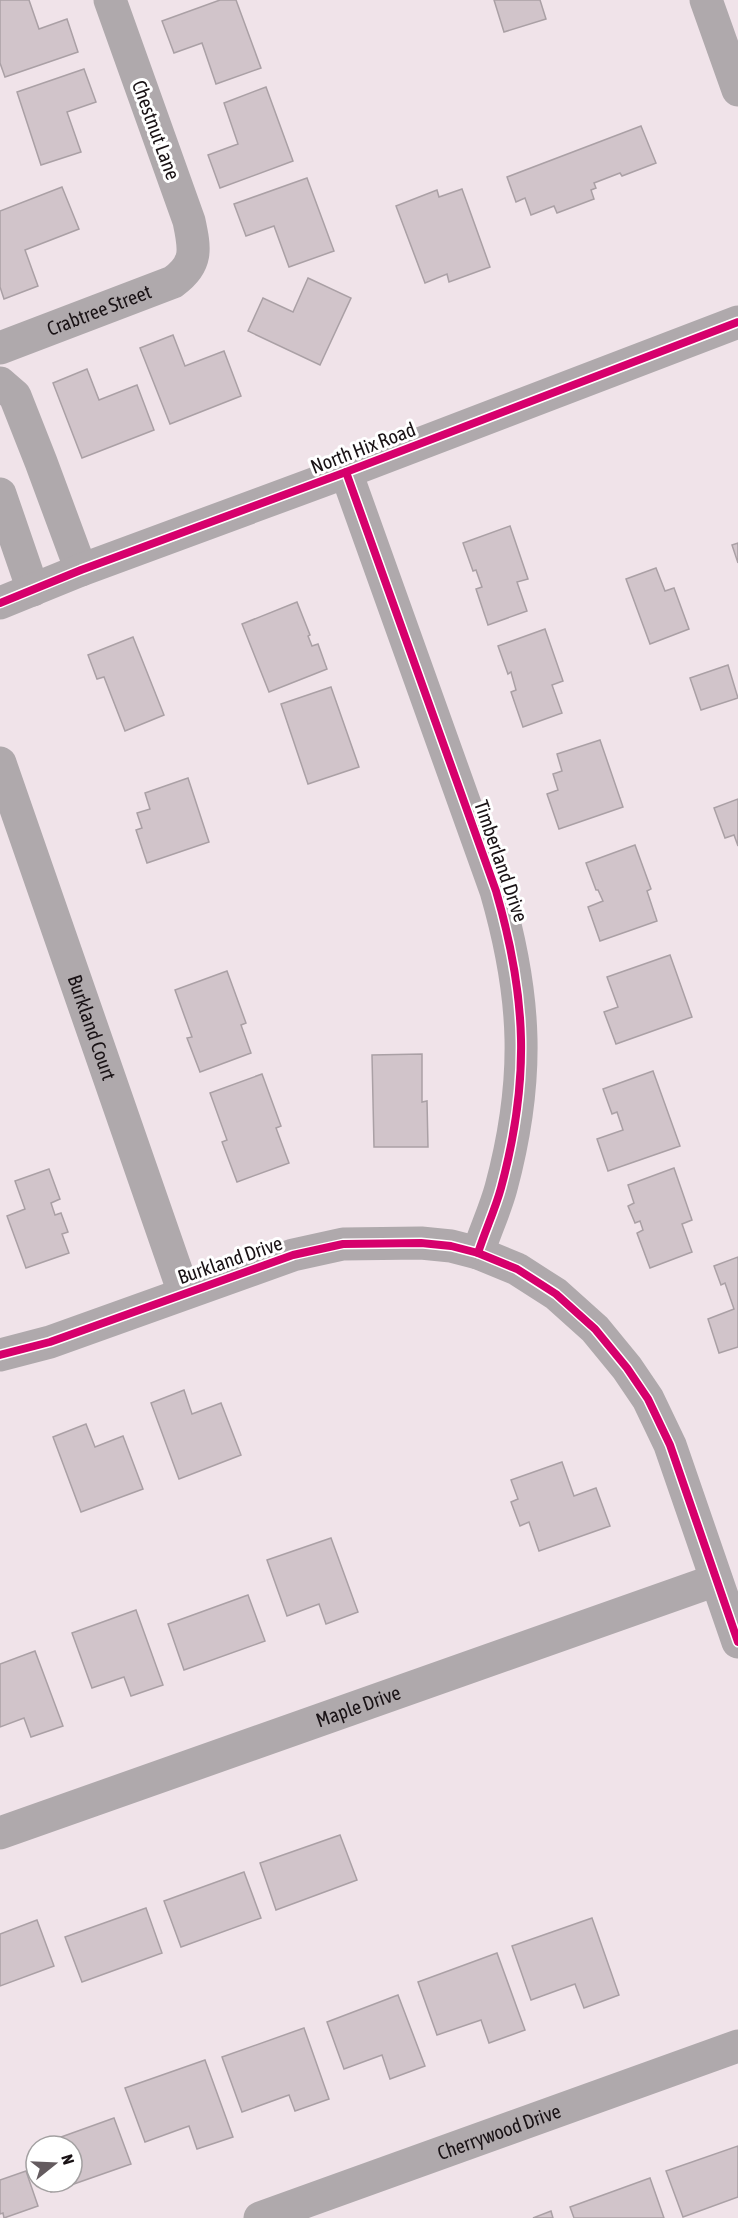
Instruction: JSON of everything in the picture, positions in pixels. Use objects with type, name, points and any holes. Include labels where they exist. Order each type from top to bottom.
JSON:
[{"type":"street","name":"Chestnut Lane","points":[[110,0],[189,221],[194,242],[192,262]]},
{"type":"street","points":[[706,0],[738,90]]},
{"type":"street","name":"Crabtree Street","points":[[0,348],[173,282],[186,272],[192,262]]},
{"type":"street","name":"North Hix Road","points":[[0,603],[81,570],[346,472],[738,322]]},
{"type":"street","points":[[0,383],[15,396],[81,570]]},
{"type":"street","name":"Timberland Drive","points":[[346,472],[496,891],[508,933],[516,975],[523,1050],[516,1118],[500,1189],[478,1253]]},
{"type":"street","points":[[0,494],[33,590]]},
{"type":"street","name":"Burkland Court","points":[[0,763],[184,1293]]},
{"type":"street","name":"Burkland Drive","points":[[0,1355],[50,1342],[293,1255],[343,1244],[421,1243],[451,1246],[478,1253]]},
{"type":"street","points":[[478,1253],[517,1269],[556,1294],[596,1329],[627,1368],[648,1400],[670,1445],[738,1642]]},
{"type":"street","name":"Maple Drive","points":[[0,1833],[716,1580]]},
{"type":"street","name":"Cherrywood Drive","points":[[260,2218],[738,2046]]},
{"type":"building","points":[[0,0],[29,0],[39,29],[67,19],[78,52],[5,77],[0,63]]},
{"type":"building","points":[[220,0],[236,0],[261,68],[216,84],[202,43],[174,53],[162,21]]},
{"type":"building","points":[[494,0],[540,0],[546,19],[504,32]]},
{"type":"building","points":[[84,69],[96,102],[67,112],[81,152],[41,165],[17,92]]},
{"type":"building","points":[[266,87],[293,161],[220,188],[208,155],[238,144],[224,103]]},
{"type":"building","points":[[641,126],[656,163],[622,176],[620,173],[594,183],[596,188],[591,190],[594,199],[557,213],[554,206],[531,215],[525,198],[516,202],[507,177]]},
{"type":"building","points":[[307,178],[334,251],[289,267],[274,226],[246,236],[234,204]]},
{"type":"building","points":[[62,187],[79,229],[25,250],[38,286],[4,299],[0,287],[0,211]]},
{"type":"building","points":[[462,189],[490,267],[449,282],[447,274],[425,283],[396,206],[437,190],[439,197]]},
{"type":"building","points":[[308,278],[351,298],[320,365],[248,331],[263,298],[293,312]]},
{"type":"building","points":[[173,335],[185,366],[224,351],[241,396],[170,424],[140,348]]},
{"type":"building","points":[[87,369],[99,400],[137,385],[154,430],[82,458],[53,383]]},
{"type":"building","points":[[510,526],[528,579],[517,582],[527,611],[488,625],[476,589],[482,587],[476,570],[473,571],[463,543]]},
{"type":"building","points":[[738,543],[738,563],[732,545]]},
{"type":"building","points":[[656,568],[665,591],[674,588],[689,629],[650,644],[626,579]]},
{"type":"building","points":[[297,602],[312,646],[318,644],[327,669],[269,692],[242,624]]},
{"type":"building","points":[[545,629],[563,681],[552,685],[562,713],[523,727],[511,692],[516,690],[511,672],[508,674],[498,646]]},
{"type":"building","points":[[133,637],[164,715],[125,731],[104,677],[97,679],[88,655]]},
{"type":"building","points":[[728,665],[738,698],[701,710],[690,678]]},
{"type":"building","points":[[331,687],[359,767],[308,784],[281,704]]},
{"type":"building","points":[[600,740],[623,807],[559,829],[547,794],[558,790],[553,774],[562,771],[557,754]]},
{"type":"building","points":[[188,778],[209,842],[147,863],[136,830],[142,828],[137,813],[150,809],[145,793]]},
{"type":"building","points":[[738,799],[738,846],[734,835],[725,838],[714,808]]},
{"type":"building","points":[[635,845],[651,889],[647,891],[657,921],[600,941],[588,907],[603,901],[596,890],[586,863]]},
{"type":"building","points":[[670,955],[692,1017],[616,1044],[604,1012],[618,1007],[607,977]]},
{"type":"building","points":[[227,971],[246,1023],[241,1025],[251,1053],[200,1072],[187,1038],[192,1037],[175,990]]},
{"type":"building","points":[[422,1054],[422,1102],[427,1101],[428,1147],[374,1147],[372,1055]]},
{"type":"building","points":[[653,1071],[680,1146],[608,1171],[597,1139],[623,1130],[617,1112],[612,1114],[603,1089]]},
{"type":"building","points":[[262,1074],[281,1126],[276,1128],[289,1163],[237,1182],[222,1142],[227,1140],[210,1093]]},
{"type":"building","points":[[674,1168],[692,1220],[682,1224],[692,1252],[650,1268],[637,1233],[643,1230],[640,1221],[635,1223],[628,1206],[634,1203],[628,1185]]},
{"type":"building","points":[[49,1169],[60,1199],[51,1203],[55,1215],[61,1213],[68,1232],[62,1234],[69,1253],[26,1268],[7,1216],[25,1209],[15,1181]]},
{"type":"building","points":[[738,1257],[738,1347],[719,1353],[708,1319],[734,1309],[725,1283],[721,1285],[714,1266]]},
{"type":"building","points":[[184,1390],[192,1414],[221,1403],[241,1455],[179,1479],[151,1403]]},
{"type":"building","points":[[86,1424],[95,1447],[123,1436],[143,1489],[81,1512],[53,1437]]},
{"type":"building","points":[[562,1462],[574,1496],[596,1488],[610,1526],[539,1551],[529,1522],[520,1526],[511,1502],[518,1499],[511,1480]]},
{"type":"building","points":[[331,1538],[358,1612],[326,1624],[319,1604],[287,1616],[267,1560]]},
{"type":"building","points":[[248,1595],[265,1641],[184,1670],[168,1624]]},
{"type":"building","points":[[136,1610],[163,1685],[131,1696],[124,1677],[92,1688],[72,1633]]},
{"type":"building","points":[[35,1651],[63,1726],[31,1737],[24,1718],[0,1727],[0,1664]]},
{"type":"building","points":[[340,1835],[357,1880],[276,1910],[260,1863]]},
{"type":"building","points":[[244,1872],[261,1918],[181,1947],[164,1901]]},
{"type":"building","points":[[146,1908],[162,1953],[82,1982],[65,1937]]},
{"type":"building","points":[[592,1918],[619,1995],[584,2008],[575,1984],[531,2000],[512,1946]]},
{"type":"building","points":[[37,1920],[54,1966],[0,1986],[0,1934]]},
{"type":"building","points":[[497,1953],[525,2030],[489,2043],[481,2020],[437,2035],[418,1982]]},
{"type":"building","points":[[398,1995],[425,2066],[390,2079],[382,2055],[344,2069],[327,2022]]},
{"type":"building","points":[[304,2028],[329,2099],[295,2111],[289,2095],[242,2112],[222,2057]]},
{"type":"building","points":[[205,2060],[233,2137],[197,2149],[189,2126],[145,2142],[125,2088]]},
{"type":"building","points":[[114,2118],[131,2164],[84,2180],[84,2134],[69,2134]]},
{"type":"building","points":[[738,2146],[738,2197],[683,2217],[666,2171]]},
{"type":"building","points":[[24,2172],[24,2194],[34,2194],[38,2206],[4,2218],[3,2213],[0,2214],[0,2180]]},
{"type":"building","points":[[650,2178],[664,2218],[574,2218],[570,2207]]},
{"type":"building","points":[[551,2211],[553,2218],[533,2218]]},
{"type":"cycle path","points":[[0,603],[81,570],[346,472],[738,322]]},
{"type":"cycle path","points":[[346,472],[496,891],[514,967],[521,1039],[517,1111],[501,1188],[478,1253]]},
{"type":"cycle path","points":[[0,1355],[50,1342],[293,1255],[343,1244],[421,1243],[451,1246],[478,1253],[517,1269],[556,1294],[595,1329],[627,1368],[648,1399],[670,1445],[738,1642]]}]
